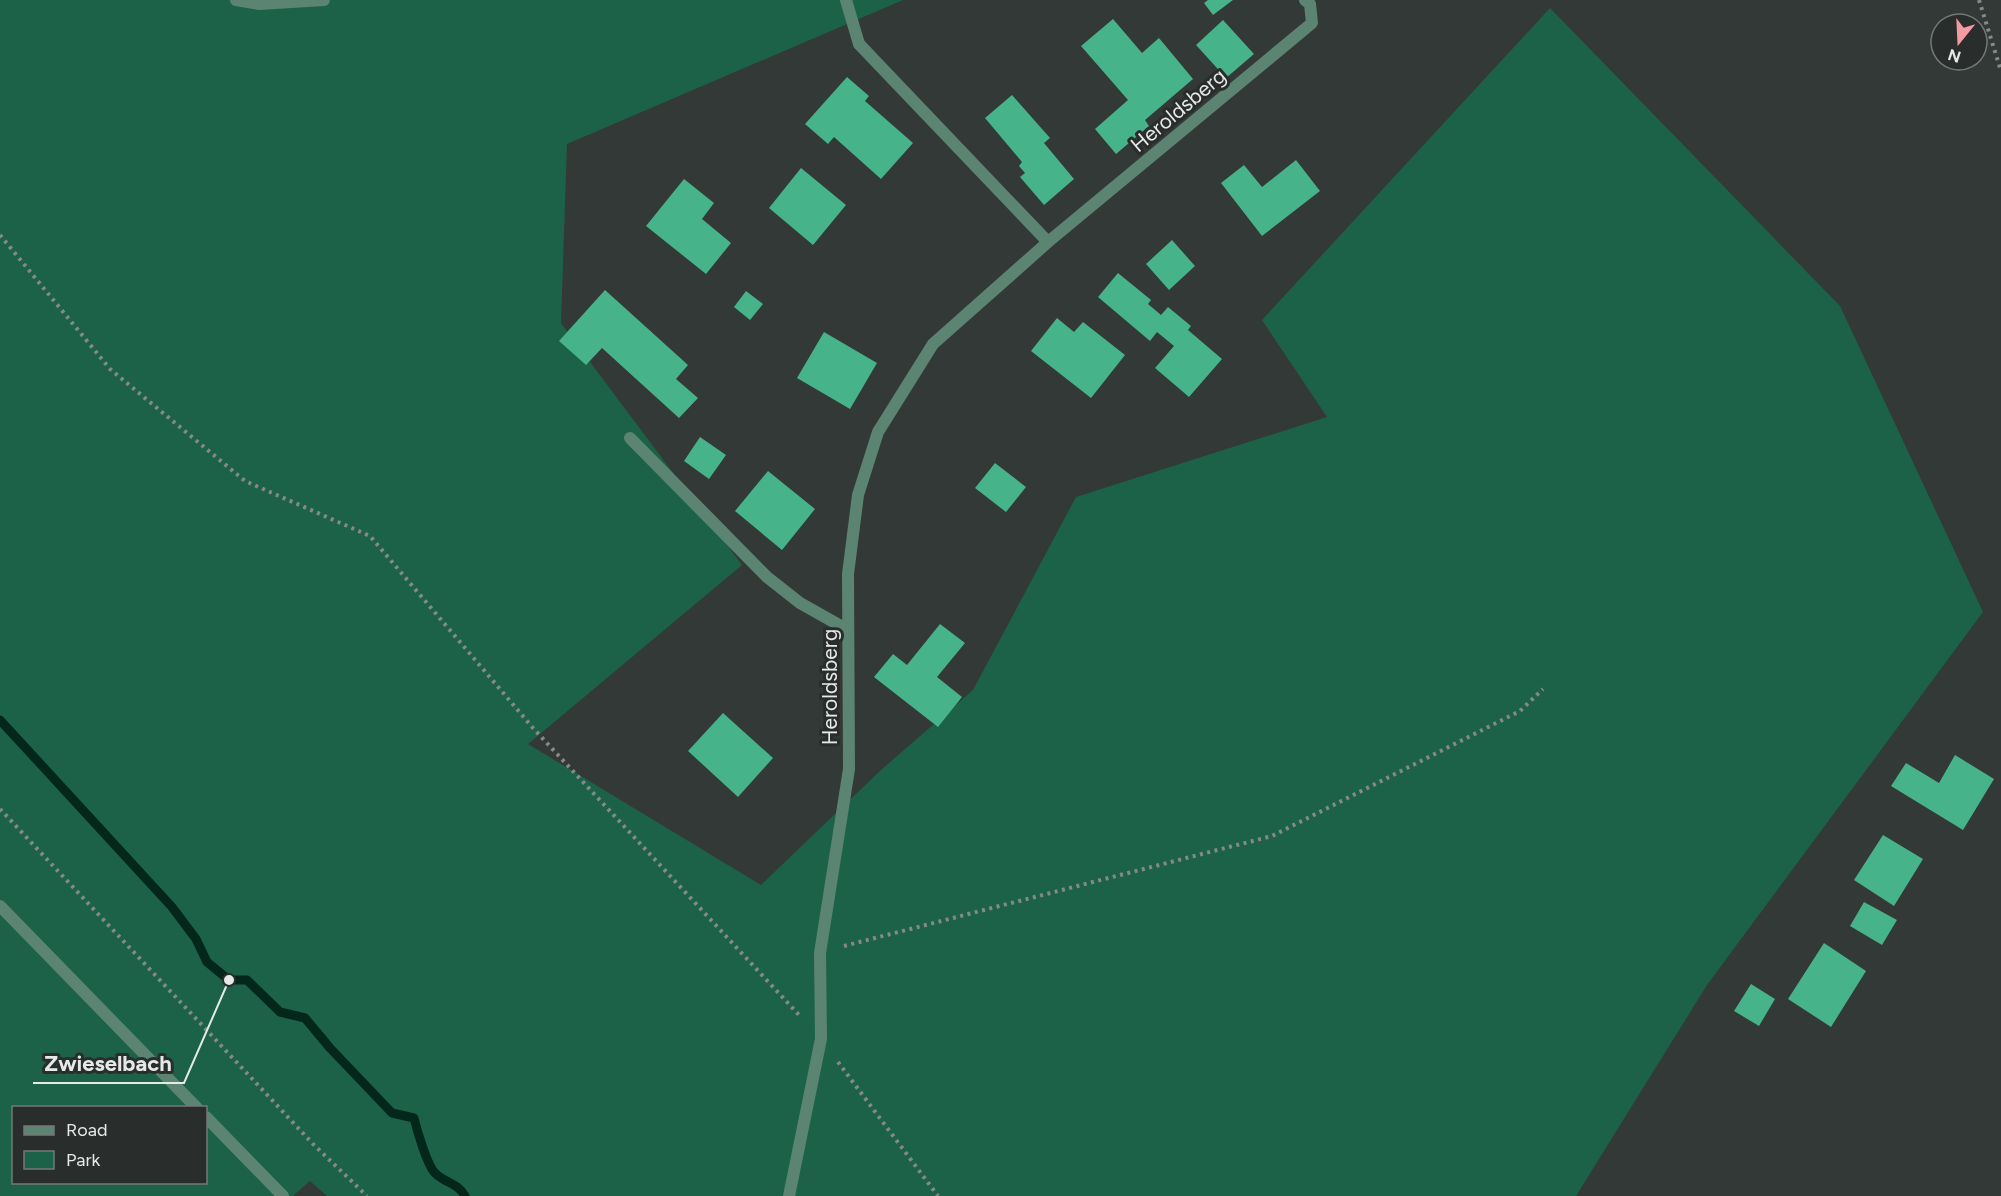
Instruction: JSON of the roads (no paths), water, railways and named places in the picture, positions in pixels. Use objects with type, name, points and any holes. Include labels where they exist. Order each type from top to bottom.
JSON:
[{"type":"street","points":[[236,0],[259,4],[324,0]]},
{"type":"street","points":[[846,0],[859,44],[1048,243]]},
{"type":"street","name":"Heroldsberg","points":[[789,1196],[821,1039],[820,953],[849,769],[848,574],[858,495],[878,432],[933,344],[1048,243],[1312,23],[1310,4],[1305,0]]},
{"type":"street","points":[[630,438],[767,577],[800,603],[848,630]]},
{"type":"street","points":[[0,906],[195,1106]]},
{"type":"street","points":[[207,1118],[283,1196]]},
{"type":"waterway","points":[[0,720],[172,907],[196,939],[207,962],[229,980],[247,980],[280,1012],[305,1018],[330,1048],[392,1113],[414,1118],[432,1169],[459,1188],[465,1196]]},
{"type":"place","name":"Zwieselbach","points":[[229,980]]}]
